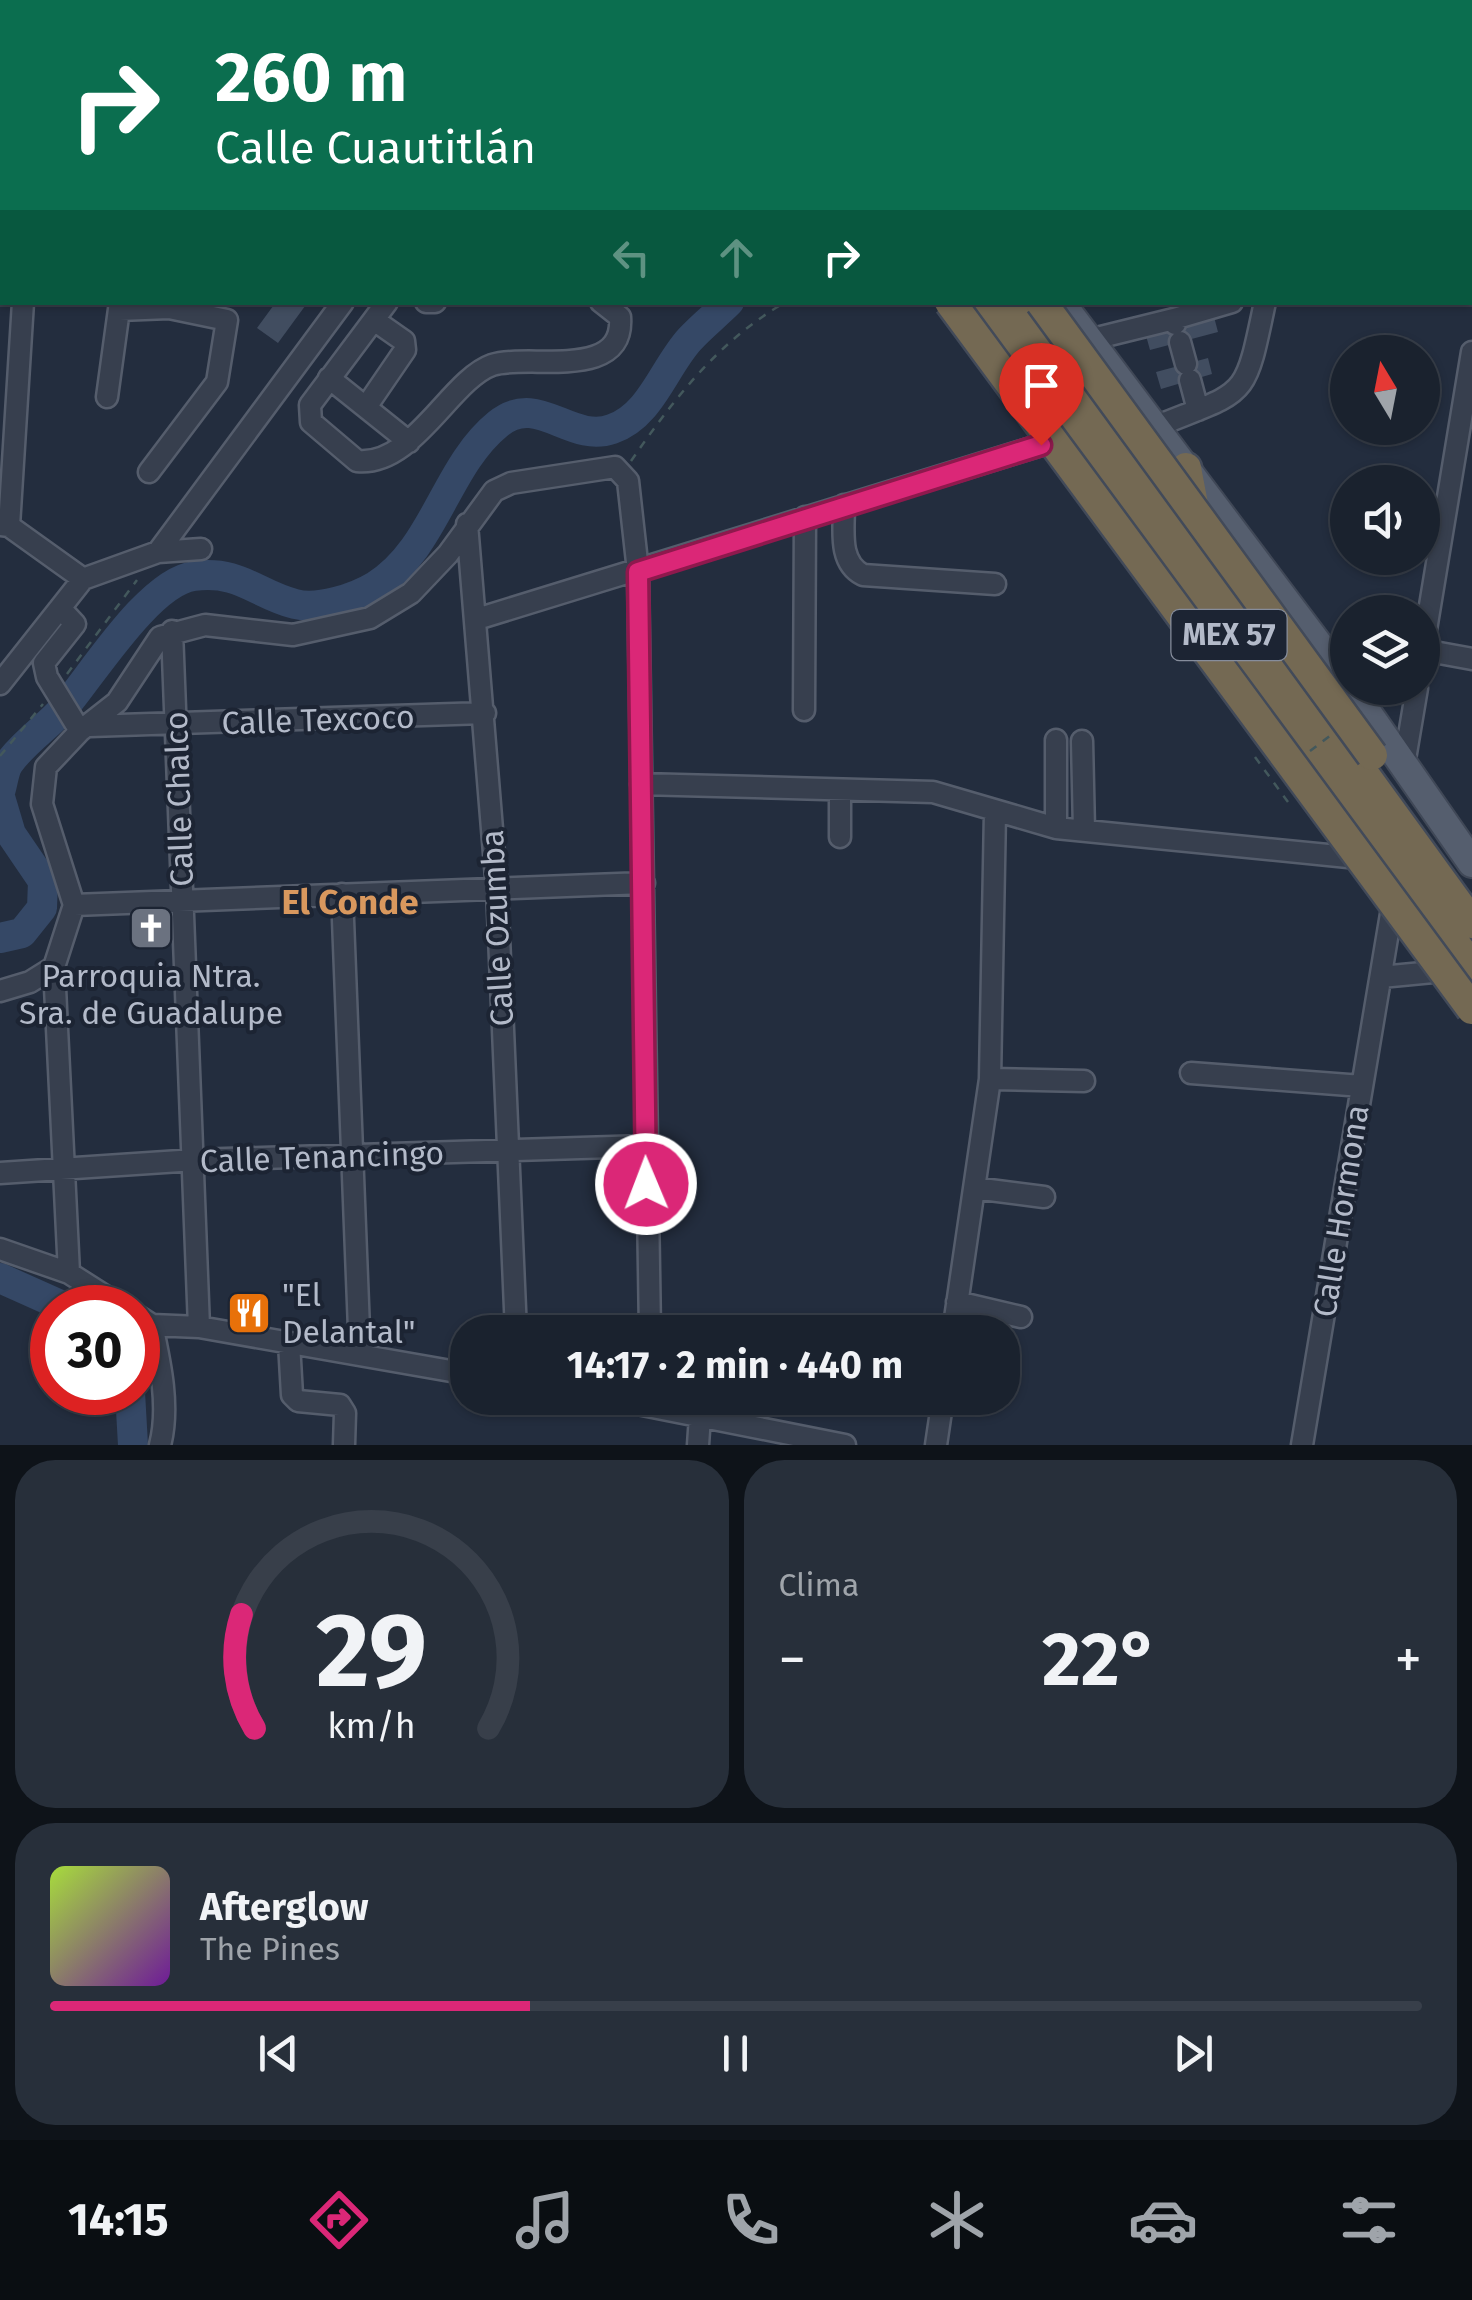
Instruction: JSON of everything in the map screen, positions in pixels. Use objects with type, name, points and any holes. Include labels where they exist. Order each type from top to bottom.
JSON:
[{"type":"highway","points":[[952,305],[1472,1009]]},
{"type":"highway","points":[[970,305],[1472,987]]},
{"type":"highway","points":[[1043,305],[1472,891]]},
{"type":"highway","name":"MEX 57","points":[[1003,310],[1203,552],[1472,923]]},
{"type":"highway","name":"MEX 57","points":[[1003,310],[1472,967]]},
{"type":"highway","points":[[1186,468],[1203,552]]},
{"type":"highway","points":[[1392,858],[1427,964]]},
{"type":"main road","points":[[938,305],[1472,1026]]},
{"type":"main road","points":[[1062,305],[1330,661]]},
{"type":"main road","points":[[1362,705],[1472,863]]},
{"type":"street","points":[[23,305],[4,526],[84,578]]},
{"type":"street","points":[[158,552],[341,305]]},
{"type":"street","points":[[386,305],[310,405],[310,422],[357,461],[367,462],[409,442],[476,376],[493,365],[585,360],[605,352],[620,328],[620,316],[605,305]]},
{"type":"street","points":[[1089,340],[1176,328],[1226,305]]},
{"type":"street","points":[[1155,427],[1235,395],[1250,376],[1265,305]]},
{"type":"street","points":[[107,397],[120,306],[169,308],[228,320],[216,382],[149,472]]},
{"type":"street","points":[[366,407],[405,350],[404,341],[374,320]]},
{"type":"street","points":[[1176,328],[1198,410]]},
{"type":"street","points":[[1432,595],[1472,352]]},
{"type":"street","points":[[329,378],[409,442]]},
{"type":"street","points":[[477,619],[1041,445]]},
{"type":"street","points":[[68,1272],[54,968],[74,906],[48,830],[42,782],[46,767],[82,727],[117,702],[160,637],[205,625],[293,635],[370,618],[410,593],[448,554],[494,491],[511,483],[602,465],[624,472],[628,481],[638,572],[649,1315]]},
{"type":"street","points":[[844,505],[846,560],[864,575],[994,584]]},
{"type":"street","points":[[804,710],[805,517]]},
{"type":"street","name":"Calle Ozumba","points":[[467,524],[485,713],[496,890],[515,1315]]},
{"type":"street","points":[[0,684],[84,578],[158,552],[201,549]]},
{"type":"street","points":[[60,608],[75,624],[44,663],[56,694],[82,727]]},
{"type":"street","name":"Calle Chalco","points":[[172,631],[199,1328]]},
{"type":"street","points":[[1440,654],[1472,659]]},
{"type":"street","points":[[1404,765],[1414,705]]},
{"type":"street","name":"Calle Texcoco","points":[[82,727],[485,713]]},
{"type":"street","points":[[1056,740],[1056,828]]},
{"type":"street","points":[[1082,740],[1084,830]]},
{"type":"street","points":[[641,784],[933,792],[1056,828],[1348,857]]},
{"type":"street","points":[[840,790],[840,837]]},
{"type":"street","points":[[956,1315],[990,1079],[996,812]]},
{"type":"street","points":[[74,906],[644,883]]},
{"type":"street","points":[[342,894],[360,1356]]},
{"type":"street","name":"Calle Hormona","points":[[1302,1445],[1391,914]]},
{"type":"street","points":[[1380,976],[1427,964]]},
{"type":"street","points":[[0,990],[30,982],[54,968]]},
{"type":"street","points":[[1191,1073],[1362,1086]]},
{"type":"street","points":[[990,1079],[1084,1080]]},
{"type":"street","name":"Calle Tenancingo","points":[[0,1173],[195,1160],[644,1146]]},
{"type":"street","points":[[974,1188],[1044,1197]]},
{"type":"street","points":[[0,1249],[68,1272],[88,1285]]},
{"type":"street","points":[[958,1302],[1021,1317]]},
{"type":"street","points":[[160,1322],[450,1371]]},
{"type":"street","points":[[288,1343],[292,1395],[298,1400],[340,1405],[345,1413],[344,1445]]},
{"type":"street","points":[[160,1360],[164,1430],[160,1445]]},
{"type":"street","points":[[697,1415],[845,1445]]},
{"type":"street","points":[[936,1445],[940,1415]]},
{"type":"street","points":[[698,1445],[700,1416]]},
{"type":"path","points":[[624,472],[681,389],[763,315],[781,305]]},
{"type":"path","points":[[0,756],[56,694],[158,552]]},
{"type":"path","points":[[1308,752],[1338,731]]},
{"type":"path","points":[[1255,757],[1288,802]]},
{"type":"building","points":[[274,305],[306,305],[278,343],[257,328]]},
{"type":"building","points":[[1213,313],[1218,332],[1150,350],[1145,332]]},
{"type":"building","points":[[1208,358],[1212,374],[1161,389],[1156,372]]},
{"type":"building","name":"Parroquia Ntra. Sra. de Guadalupe","points":[[170,914],[171,942],[132,943],[131,915]]},
{"type":"waterway","points":[[0,792],[9,763],[63,709],[140,612],[177,582],[194,576],[224,576],[281,600],[304,605],[336,602],[375,586],[412,551],[465,462],[498,424],[513,415],[527,413],[597,432],[625,423],[647,402],[690,339],[726,305]]},
{"type":"waterway","points":[[0,797],[11,834],[43,881],[42,908],[22,933],[0,938]]},
{"type":"waterway","points":[[0,1278],[30,1291]]},
{"type":"waterway","points":[[131,1415],[133,1445]]},
{"type":"place","name":"Parroquia Ntra. Sra. de Guadalupe","points":[[151,928]]},
{"type":"place","name":"\"El Delantal\"","points":[[249,1313]]},
{"type":"district","name":"El Conde","points":[[350,902]]},
{"type":"route","points":[[646,1184],[638,572],[1041,445]]}]
